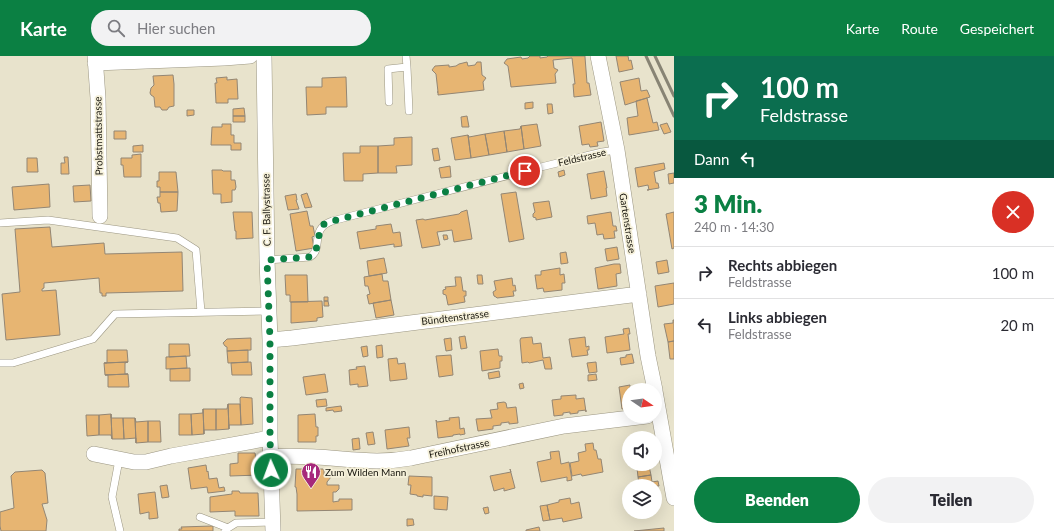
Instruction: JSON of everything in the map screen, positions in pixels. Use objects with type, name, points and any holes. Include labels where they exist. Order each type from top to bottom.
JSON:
[{"type":"street","points":[[95,59],[224,58],[250,56]]},
{"type":"street","name":"C. F. Ballystrasse","points":[[264,56],[267,260],[270,340],[270,438],[273,527]]},
{"type":"street","name":"Gartenstrasse","points":[[598,56],[617,150],[653,383]]},
{"type":"street","name":"Probstmattstrasse","points":[[95,59],[98,98],[100,221]]},
{"type":"street","name":"Bündtenstrasse","points":[[270,340],[639,294]]},
{"type":"street","name":"Freihofstrasse","points":[[271,457],[287,456],[378,461],[396,460],[564,426],[622,419]]},
{"type":"street","name":"Gartenstrasse","points":[[656,423],[674,498]]},
{"type":"street","points":[[94,454],[119,460],[146,462],[170,456],[270,438]]},
{"type":"lane","points":[[406,56],[409,112]]},
{"type":"lane","points":[[389,102],[388,69],[407,67]]},
{"type":"lane","name":"Feldstrasse","points":[[267,260],[313,256],[316,252],[318,235],[325,223],[541,167],[602,152],[617,150]]},
{"type":"lane","points":[[0,224],[48,220],[100,221],[177,238],[196,250],[201,312]]},
{"type":"lane","points":[[0,363],[13,363],[93,339],[115,314],[269,311]]},
{"type":"lane","points":[[119,460],[112,497],[120,531]]},
{"type":"lane","points":[[200,518],[226,529],[236,523],[273,527]]},
{"type":"building","points":[[530,56],[540,56],[540,58],[548,56],[585,56],[587,83],[589,83],[591,95],[574,97],[573,84],[575,84],[572,58],[553,60],[554,68],[558,70],[555,74],[556,83],[511,87],[508,66],[504,63],[507,59],[521,57],[522,59]]},
{"type":"building","points":[[616,56],[628,56],[629,61],[631,60],[633,69],[619,72]]},
{"type":"building","points":[[467,62],[468,66],[481,62],[482,75],[486,78],[483,82],[484,90],[438,95],[436,74],[432,70],[435,66],[449,65],[449,67]]},
{"type":"building","points":[[173,75],[174,106],[169,107],[167,110],[162,110],[160,107],[155,107],[154,97],[150,93],[151,88],[154,85],[153,76]]},
{"type":"building","points":[[227,77],[227,80],[237,79],[238,99],[228,99],[228,103],[216,103],[216,78]]},
{"type":"building","points":[[346,77],[347,107],[326,107],[326,114],[307,115],[306,87],[322,87],[322,78]]},
{"type":"building","points":[[639,78],[641,91],[647,90],[650,97],[625,105],[620,82]]},
{"type":"building","points":[[647,98],[653,123],[657,122],[659,130],[629,135],[627,118],[638,116],[636,101]]},
{"type":"building","points":[[533,102],[533,108],[525,109],[525,103]]},
{"type":"building","points":[[547,104],[552,104],[553,113],[548,114]]},
{"type":"building","points":[[244,108],[245,116],[233,116],[233,109]]},
{"type":"building","points":[[187,110],[194,110],[194,115],[187,116]]},
{"type":"building","points":[[233,116],[245,116],[245,122],[233,122]]},
{"type":"building","points":[[467,116],[469,127],[462,127],[461,117]]},
{"type":"building","points":[[601,122],[604,141],[597,142],[598,146],[590,147],[589,144],[582,145],[579,126]]},
{"type":"building","points":[[667,123],[671,132],[664,134],[660,125]]},
{"type":"building","points":[[222,124],[231,124],[231,135],[234,135],[234,143],[241,143],[241,150],[231,150],[231,145],[211,145],[212,127],[222,127]]},
{"type":"building","points":[[537,124],[541,146],[524,149],[521,126]]},
{"type":"building","points":[[521,126],[524,149],[507,152],[504,131],[520,129]]},
{"type":"building","points":[[114,131],[126,131],[126,139],[114,139]]},
{"type":"building","points":[[504,131],[507,152],[489,155],[485,134]]},
{"type":"building","points":[[485,134],[489,155],[471,158],[468,135],[469,137]]},
{"type":"building","points":[[468,135],[471,158],[455,160],[451,138]]},
{"type":"building","points":[[412,137],[412,165],[396,166],[397,173],[378,173],[378,146],[394,145],[394,138]]},
{"type":"building","points":[[143,145],[143,152],[133,152],[133,146]]},
{"type":"building","points":[[360,146],[378,146],[378,173],[363,174],[363,181],[344,181],[343,153],[360,153]]},
{"type":"building","points":[[438,148],[440,160],[434,161],[432,149]]},
{"type":"building","points":[[141,154],[141,177],[124,177],[121,158],[132,158],[132,155]]},
{"type":"building","points":[[64,157],[68,157],[69,174],[61,174],[61,163],[65,163]]},
{"type":"building","points":[[27,158],[37,158],[38,172],[27,172]]},
{"type":"building","points":[[664,163],[665,169],[654,172],[656,183],[658,183],[659,188],[649,190],[648,185],[638,187],[635,168]]},
{"type":"building","points":[[450,166],[451,177],[441,178],[439,168]]},
{"type":"building","points":[[212,170],[231,171],[231,180],[235,180],[236,187],[235,190],[232,190],[232,202],[221,203],[221,194],[213,194]]},
{"type":"building","points":[[564,170],[565,175],[559,177],[558,172]]},
{"type":"building","points":[[604,171],[607,196],[591,199],[587,174]]},
{"type":"building","points":[[159,172],[176,172],[178,192],[160,192],[160,187],[157,187]]},
{"type":"building","points":[[674,173],[674,183],[669,184],[668,174]]},
{"type":"building","points":[[49,184],[50,207],[14,210],[12,187]]},
{"type":"building","points":[[90,185],[91,201],[74,202],[73,186]]},
{"type":"building","points":[[160,192],[178,192],[177,211],[161,212],[160,203],[158,203],[157,197],[160,197]]},
{"type":"building","points":[[516,192],[524,239],[509,242],[501,194]]},
{"type":"building","points":[[307,193],[312,207],[305,208],[301,195]]},
{"type":"building","points":[[296,194],[299,209],[288,210],[285,196]]},
{"type":"building","points":[[549,201],[552,217],[536,220],[536,218],[533,217],[535,212],[533,203]]},
{"type":"building","points":[[467,210],[472,239],[454,242],[452,230],[437,232],[440,245],[422,248],[416,220],[425,220],[459,214]]},
{"type":"building","points":[[307,211],[310,226],[313,226],[315,236],[312,237],[314,248],[296,251],[290,214]]},
{"type":"building","points":[[233,212],[252,212],[253,238],[236,239]]},
{"type":"building","points":[[611,212],[613,226],[616,226],[617,231],[614,231],[615,238],[604,239],[603,234],[597,235],[595,223],[588,224],[587,216]]},
{"type":"building","points":[[674,212],[674,248],[672,249],[666,214]]},
{"type":"building","points":[[391,224],[393,233],[400,232],[402,246],[394,247],[394,244],[360,249],[357,232],[376,229],[376,226]]},
{"type":"building","points":[[50,227],[52,247],[104,243],[105,254],[182,252],[183,291],[106,293],[106,296],[102,296],[102,293],[100,293],[99,278],[44,283],[44,288],[42,291],[56,290],[60,335],[6,340],[2,294],[20,292],[15,229]]},
{"type":"building","points":[[443,235],[447,235],[448,239],[444,240]]},
{"type":"building","points":[[617,247],[619,259],[607,261],[605,249]]},
{"type":"building","points":[[566,252],[568,263],[561,264],[560,253]]},
{"type":"building","points":[[384,258],[387,273],[369,276],[367,261]]},
{"type":"building","points":[[667,260],[669,272],[658,274],[656,262]]},
{"type":"building","points":[[620,264],[621,273],[616,274],[617,286],[598,289],[595,268]]},
{"type":"building","points":[[560,268],[560,275],[564,274],[565,283],[562,283],[562,290],[544,292],[543,288],[537,289],[535,275],[541,275],[541,271]]},
{"type":"building","points":[[382,274],[383,281],[388,281],[391,300],[369,304],[367,295],[370,294],[368,286],[365,286],[364,277]]},
{"type":"building","points":[[285,275],[307,275],[308,302],[290,302],[290,295],[286,295]]},
{"type":"building","points":[[477,275],[482,275],[483,284],[478,284]]},
{"type":"building","points":[[455,277],[461,277],[463,291],[466,291],[466,296],[464,296],[465,302],[448,305],[446,295],[443,294],[443,290],[446,289],[445,287],[456,286]]},
{"type":"building","points":[[512,278],[513,286],[515,285],[516,291],[513,291],[514,296],[497,298],[494,296],[493,292],[496,290],[494,281]]},
{"type":"building","points":[[674,283],[674,304],[658,307],[655,286]]},
{"type":"building","points":[[324,297],[328,297],[328,301],[324,301]]},
{"type":"building","points":[[391,300],[394,315],[376,318],[373,303]]},
{"type":"building","points":[[322,301],[323,317],[317,318],[317,321],[291,323],[291,302]]},
{"type":"building","points":[[324,301],[328,301],[329,306],[324,306]]},
{"type":"building","points":[[673,320],[674,341],[668,342],[664,324],[673,323]]},
{"type":"building","points":[[629,328],[630,334],[628,334],[630,350],[607,353],[605,337],[624,334],[623,329]]},
{"type":"building","points":[[465,336],[467,348],[461,349],[459,337]]},
{"type":"building","points":[[532,337],[533,344],[541,343],[543,358],[550,357],[552,369],[545,369],[543,360],[522,363],[520,340],[521,338]]},
{"type":"building","points":[[585,337],[586,347],[589,346],[589,350],[587,350],[588,355],[572,357],[569,339]]},
{"type":"building","points":[[251,338],[251,350],[227,351],[227,347],[223,343],[227,339]]},
{"type":"building","points":[[451,338],[452,350],[446,351],[444,339]]},
{"type":"building","points":[[674,341],[674,359],[670,359],[668,342]]},
{"type":"building","points":[[169,344],[189,344],[190,356],[169,357]]},
{"type":"building","points":[[382,345],[383,357],[377,358],[376,346]]},
{"type":"building","points":[[367,346],[368,356],[363,357],[361,347]]},
{"type":"building","points":[[498,349],[499,356],[502,356],[500,368],[482,371],[480,351]]},
{"type":"building","points":[[107,350],[127,350],[128,362],[107,363]]},
{"type":"building","points":[[248,350],[248,362],[228,363],[227,351]]},
{"type":"building","points":[[632,354],[634,363],[621,365],[620,358]]},
{"type":"building","points":[[451,355],[453,375],[439,377],[436,356]]},
{"type":"building","points":[[186,356],[187,368],[166,369],[166,357]]},
{"type":"building","points":[[397,358],[398,364],[405,363],[407,379],[390,381],[388,359]]},
{"type":"building","points":[[128,362],[125,363],[125,374],[128,374],[105,375],[104,363]]},
{"type":"building","points":[[251,362],[252,375],[232,375],[231,363]]},
{"type":"building","points":[[596,362],[597,372],[589,373],[587,363]]},
{"type":"building","points":[[365,366],[368,386],[358,387],[358,384],[350,385],[349,370],[357,369],[356,367]]},
{"type":"building","points":[[190,368],[190,381],[170,381],[170,369]]},
{"type":"building","points":[[499,371],[500,377],[489,379],[488,373]]},
{"type":"building","points":[[128,374],[129,387],[108,387],[108,375],[105,375]]},
{"type":"building","points":[[325,374],[328,392],[306,395],[303,377]]},
{"type":"building","points":[[596,374],[597,380],[588,381],[588,375]]},
{"type":"building","points":[[523,383],[524,388],[520,389],[519,384]]},
{"type":"building","points":[[622,386],[622,409],[619,387]]},
{"type":"building","points":[[576,395],[576,399],[584,398],[586,410],[578,411],[578,413],[570,414],[570,412],[563,413],[563,415],[554,416],[552,400],[561,399],[561,396]]},
{"type":"building","points":[[241,397],[252,398],[253,424],[241,425]]},
{"type":"building","points":[[326,399],[327,406],[317,407],[316,400]]},
{"type":"building","points":[[497,403],[506,403],[507,408],[516,407],[518,423],[501,423],[501,425],[493,426],[493,429],[478,431],[476,419],[492,418],[490,410],[498,409]]},
{"type":"building","points":[[228,404],[240,404],[241,425],[229,425],[229,429]]},
{"type":"building","points":[[228,404],[229,429],[216,430],[216,409],[227,409]]},
{"type":"building","points":[[341,406],[342,411],[326,411],[326,408]]},
{"type":"building","points":[[203,409],[204,434],[192,435],[191,414],[203,413]]},
{"type":"building","points":[[203,409],[216,409],[216,430],[204,430],[204,434]]},
{"type":"building","points":[[111,414],[112,439],[111,435],[99,435],[99,415]]},
{"type":"building","points":[[179,414],[191,414],[192,435],[179,435]]},
{"type":"building","points":[[315,414],[316,427],[318,427],[316,442],[298,442],[298,415]]},
{"type":"building","points":[[86,415],[99,415],[99,435],[87,436]]},
{"type":"building","points":[[459,417],[460,429],[464,428],[465,434],[438,438],[436,420],[437,422],[450,420],[449,418]]},
{"type":"building","points":[[111,418],[123,418],[124,439],[112,439]]},
{"type":"building","points":[[123,418],[135,418],[136,438],[124,439]]},
{"type":"building","points":[[135,418],[136,422],[148,421],[148,442],[136,443]]},
{"type":"building","points":[[148,421],[160,421],[161,442],[148,442]]},
{"type":"building","points":[[409,427],[410,438],[407,438],[409,446],[387,449],[385,430]]},
{"type":"building","points":[[373,432],[375,444],[368,445],[366,433]]},
{"type":"building","points":[[359,438],[360,449],[353,450],[352,439]]},
{"type":"building","points":[[593,443],[598,459],[601,459],[603,472],[582,476],[581,474],[572,476],[570,463],[579,461],[578,453],[586,451],[585,444]]},
{"type":"building","points":[[559,451],[561,464],[569,462],[572,480],[567,481],[567,477],[541,482],[537,462],[551,459],[550,452]]},
{"type":"building","points":[[238,453],[255,453],[256,459],[260,459],[260,475],[230,476],[230,464],[238,463]]},
{"type":"building","points":[[206,465],[209,479],[217,478],[219,488],[224,487],[225,491],[208,493],[207,487],[191,489],[188,468]]},
{"type":"building","points":[[296,469],[323,469],[324,475],[329,475],[331,477],[327,482],[327,485],[339,485],[339,489],[336,492],[333,492],[333,502],[339,501],[339,499],[352,499],[352,510],[297,511],[297,494],[295,487]]},
{"type":"building","points":[[42,470],[45,473],[48,503],[42,504],[47,520],[46,531],[1,531],[0,512],[14,508],[11,476],[15,472]]},
{"type":"building","points":[[637,471],[650,471],[651,475],[638,477]]},
{"type":"building","points":[[511,472],[515,488],[504,491],[504,488],[494,491],[490,476]]},
{"type":"building","points":[[651,475],[652,479],[638,479],[638,477]]},
{"type":"building","points":[[409,476],[432,477],[432,496],[423,495],[423,497],[410,494],[411,485],[408,485]]},
{"type":"building","points":[[167,485],[169,497],[162,498],[160,486]]},
{"type":"building","points":[[232,491],[239,491],[240,493],[258,493],[259,516],[235,516],[235,511],[210,512],[210,497],[232,494]]},
{"type":"building","points":[[155,492],[158,518],[149,519],[149,512],[140,514],[138,494]]},
{"type":"building","points":[[434,496],[448,497],[447,510],[434,509]]},
{"type":"building","points":[[570,498],[571,504],[579,502],[582,518],[563,522],[562,518],[550,520],[547,505],[559,502],[559,500]]},
{"type":"building","points":[[547,505],[550,520],[543,521],[540,506]]},
{"type":"building","points":[[488,507],[489,513],[485,514],[483,508]]},
{"type":"building","points":[[407,519],[413,519],[414,525],[407,526]]},
{"type":"building","points":[[213,526],[213,531],[179,531],[179,529],[182,529],[181,527]]},
{"type":"building","points":[[539,527],[540,531],[526,531],[526,530]]},
{"type":"building","points":[[664,528],[664,531],[634,531]]},
{"type":"railway","points":[[646,56],[674,116]]},
{"type":"railway","points":[[655,56],[674,96]]},
{"type":"place","name":"Zum Wilden Mann","points":[[311,489]]},
{"type":"route","points":[[271,470],[270,340],[267,260],[313,256],[316,252],[318,235],[325,223],[525,171]]}]
